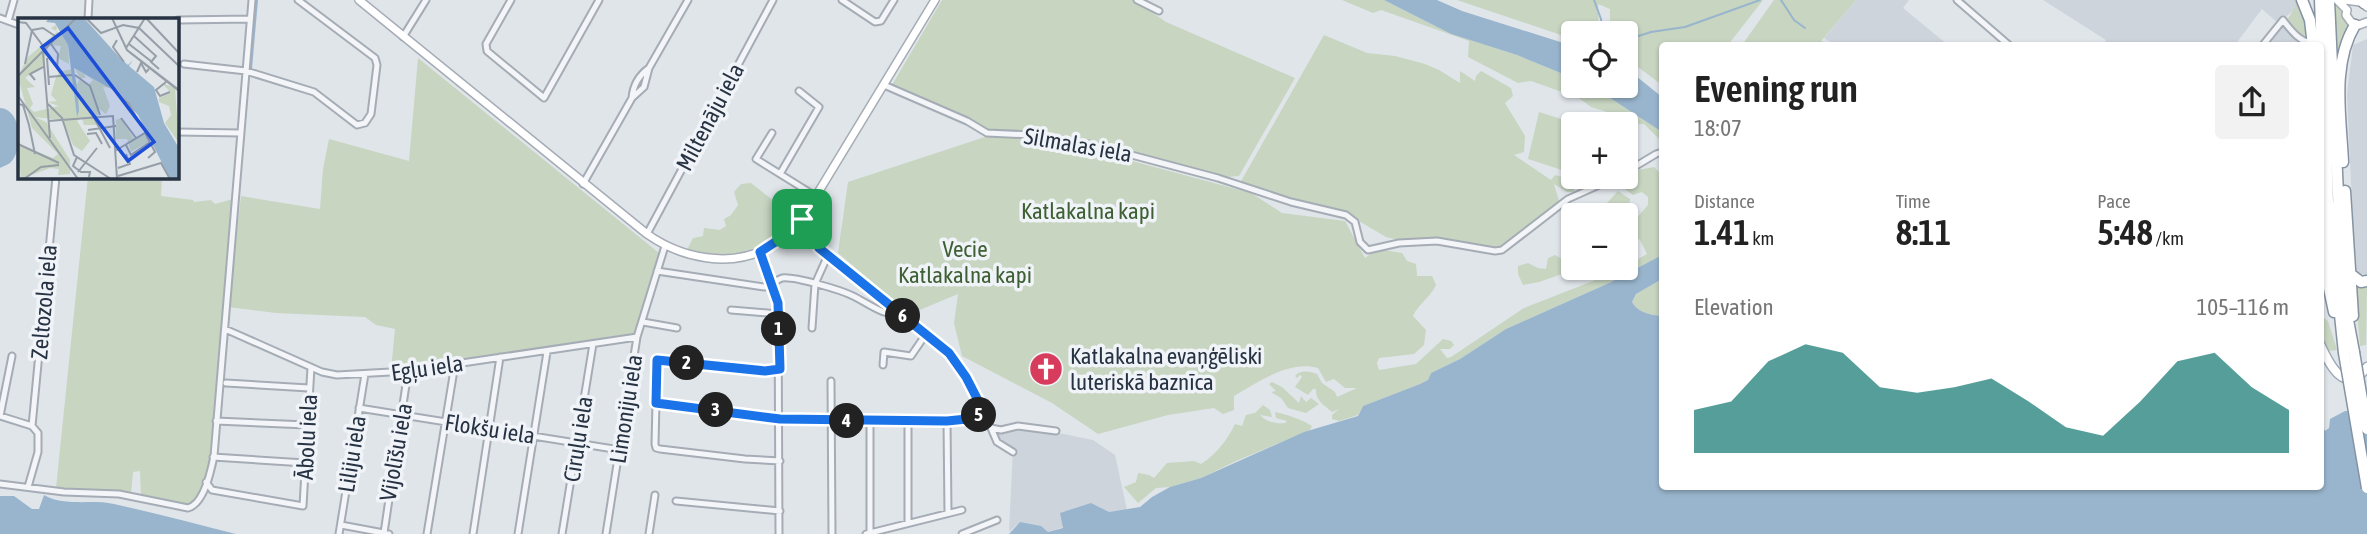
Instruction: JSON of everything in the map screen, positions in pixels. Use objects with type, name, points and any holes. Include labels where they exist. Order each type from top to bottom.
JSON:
[{"type":"highway","points":[[2302,0],[2310,20],[2312,42]]},
{"type":"highway","points":[[2320,0],[2322,42]]},
{"type":"highway","points":[[2329,0],[2341,259],[2352,337]]},
{"type":"highway","points":[[2364,22],[2346,44],[2340,76],[2353,313],[2349,353],[2367,488]]},
{"type":"highway","points":[[2324,100],[2328,200],[2340,329]]},
{"type":"highway","points":[[2324,253],[2330,295],[2349,353],[2367,429]]},
{"type":"highway","points":[[2349,273],[2361,282],[2367,281]]},
{"type":"main road","points":[[359,0],[647,234],[665,246],[689,255],[710,258],[744,257],[760,252],[783,237],[802,219],[935,0]]},
{"type":"main road","points":[[2337,0],[2347,10],[2349,20],[2364,22]]},
{"type":"main road","points":[[2345,0],[2362,3]]},
{"type":"main road","points":[[2347,10],[2362,3]]},
{"type":"main road","points":[[2324,291],[2330,295]]},
{"type":"main road","points":[[2324,353],[2331,369],[2340,376],[2356,377],[2367,367]]},
{"type":"street","points":[[8,21],[14,0]]},
{"type":"street","points":[[88,18],[89,0]]},
{"type":"street","points":[[0,484],[64,492],[120,494],[192,507],[199,501],[213,457],[252,0]]},
{"type":"street","points":[[184,64],[246,71],[314,92],[357,125],[365,123],[371,114],[377,61],[298,0]]},
{"type":"street","points":[[403,37],[426,0]]},
{"type":"street","points":[[511,0],[486,44],[487,51],[544,98],[600,0]]},
{"type":"street","points":[[583,184],[632,99],[638,79],[649,68],[688,0]]},
{"type":"street","name":"Miltenāju iela","points":[[647,234],[772,0]]},
{"type":"street","points":[[842,0],[875,22],[881,21],[894,0]]},
{"type":"street","points":[[1137,0],[1159,11]]},
{"type":"street","points":[[1957,0],[2005,42]]},
{"type":"street","points":[[0,18],[18,25]]},
{"type":"street","points":[[178,20],[250,19]]},
{"type":"street","points":[[2265,42],[2283,20],[2306,42]]},
{"type":"street","name":"Silmalas iela","points":[[884,85],[967,121],[987,133],[1032,135],[1083,142],[1148,158],[1291,202],[1346,215],[1355,222],[1360,242],[1368,250],[1399,243],[1437,241],[1495,251],[1509,246],[1567,199],[1590,189]]},
{"type":"street","points":[[780,174],[819,107],[799,91]]},
{"type":"street","points":[[178,131],[241,133]]},
{"type":"street","points":[[772,133],[756,159],[817,197]]},
{"type":"street","points":[[1638,165],[1659,153]]},
{"type":"street","name":"Zeltozola iela","points":[[28,487],[38,453],[38,433],[32,426],[56,178]]},
{"type":"street","points":[[802,219],[816,243],[828,255],[940,344],[958,365],[997,442],[1013,452]]},
{"type":"street","name":"Limoniju iela","points":[[606,534],[637,337],[665,246]]},
{"type":"street","points":[[760,252],[773,285],[779,314],[779,534]]},
{"type":"street","points":[[812,328],[816,284],[828,255]]},
{"type":"street","points":[[657,271],[773,285]]},
{"type":"street","points":[[773,285],[780,278],[816,284],[850,294],[891,315],[899,313]]},
{"type":"street","points":[[731,310],[779,314]]},
{"type":"street","points":[[643,321],[677,328]]},
{"type":"street","name":"Egļu iela","points":[[225,329],[331,374],[408,372],[637,337]]},
{"type":"street","points":[[883,365],[884,352],[911,356],[926,334]]},
{"type":"street","name":"Cīruļu iela","points":[[562,534],[593,344]]},
{"type":"street","points":[[518,534],[547,352]]},
{"type":"street","points":[[12,356],[0,416],[32,426]]},
{"type":"street","points":[[473,534],[500,357]]},
{"type":"street","points":[[780,369],[765,371],[657,360],[656,403],[656,448],[780,461]]},
{"type":"street","points":[[427,534],[454,364]]},
{"type":"street","name":"Ābolu iela","points":[[206,482],[212,490],[303,506],[311,367]]},
{"type":"street","name":"Vijolīšu iela","points":[[387,533],[408,372]]},
{"type":"street","name":"Liliju iela","points":[[339,534],[365,374]]},
{"type":"street","points":[[831,381],[832,534]]},
{"type":"street","points":[[226,383],[309,388]]},
{"type":"street","points":[[656,403],[780,419],[947,421],[967,419],[984,412]]},
{"type":"street","name":"Flokšu iela","points":[[359,408],[620,450]]},
{"type":"street","points":[[216,421],[307,425]]},
{"type":"street","points":[[870,421],[868,533],[962,510]]},
{"type":"street","points":[[908,421],[908,523]]},
{"type":"street","points":[[947,421],[948,513]]},
{"type":"street","points":[[991,428],[1001,430],[1018,426],[1056,431]]},
{"type":"street","points":[[213,457],[304,463]]},
{"type":"street","points":[[649,534],[655,495]]},
{"type":"street","points":[[676,501],[780,511]]},
{"type":"street","points":[[962,534],[997,520]]},
{"type":"street","points":[[341,525],[387,533]]},
{"type":"shaded area","points":[[1856,0],[1909,0],[1903,8],[1944,42],[1830,42],[1824,38]]},
{"type":"shaded area","points":[[2043,0],[2295,0],[2299,6],[2278,23],[2262,9],[2237,42],[2105,42],[2106,40]]},
{"type":"shaded area","points":[[2284,26],[2300,42],[2269,42]]},
{"type":"shaded area","points":[[2367,39],[2367,275],[2355,272],[2347,94],[2353,45]]},
{"type":"shaded area","points":[[1016,429],[1059,433],[1093,440],[1115,455],[1127,510],[1109,512],[1048,532],[1020,522],[1009,532],[1013,448],[1005,447],[998,439],[997,433]]},
{"type":"green space","points":[[942,0],[1133,0],[1149,7],[1166,22],[1295,78],[1239,176],[1226,177],[1099,143],[987,131],[974,122],[892,85]]},
{"type":"green space","points":[[1342,0],[1384,0],[1451,34],[1517,55],[1561,73],[1561,92],[1531,81],[1518,83],[1468,57],[1469,41],[1381,10],[1373,13]]},
{"type":"green space","points":[[1457,0],[1763,0],[1730,42],[1659,42],[1659,83],[1638,67],[1638,21],[1610,21],[1610,9],[1598,4],[1599,21],[1561,21],[1561,35]]},
{"type":"green space","points":[[1774,0],[1856,0],[1821,41],[1824,42],[1744,42]]},
{"type":"green space","points":[[2294,0],[2297,0],[2303,13],[2306,34],[2303,37],[2287,20],[2296,6]]},
{"type":"green space","points":[[2333,3],[2341,8],[2347,25],[2338,84],[2347,296]]},
{"type":"green space","points":[[1324,35],[1367,53],[1395,56],[1425,64],[1460,83],[1460,71],[1475,81],[1481,71],[1511,88],[1513,96],[1505,103],[1525,136],[1524,152],[1514,155],[1551,180],[1555,175],[1561,177],[1561,188],[1554,184],[1559,201],[1508,244],[1492,248],[1438,238],[1407,242],[1386,237],[1347,214],[1277,196],[1240,183]]},
{"type":"green space","points":[[418,58],[659,253],[635,333],[391,370],[395,329],[376,325],[365,317],[276,313],[228,307],[241,196],[320,209],[323,169],[329,139],[409,161]]},
{"type":"green space","points":[[1579,98],[1610,98],[1632,112],[1607,112],[1591,107]]},
{"type":"green space","points":[[1539,112],[1561,119],[1561,170],[1528,159]]},
{"type":"green space","points":[[1638,116],[1659,130],[1659,139],[1644,124],[1638,124]]},
{"type":"green space","points":[[988,136],[1036,140],[1095,151],[1251,193],[1282,213],[1345,221],[1365,258],[1378,249],[1402,253],[1407,261],[1416,264],[1417,276],[1432,276],[1436,285],[1413,316],[1426,330],[1424,345],[1414,354],[1379,358],[1379,370],[1416,364],[1443,339],[1454,345],[1450,349],[1440,349],[1447,358],[1451,357],[1524,308],[1595,280],[1615,280],[1506,329],[1460,359],[1431,373],[1428,380],[1363,406],[1358,415],[1339,421],[1332,419],[1332,415],[1339,409],[1332,412],[1323,405],[1316,389],[1308,395],[1295,387],[1302,377],[1295,376],[1305,372],[1317,374],[1322,383],[1335,392],[1337,397],[1357,388],[1345,388],[1334,379],[1326,382],[1318,368],[1307,366],[1285,370],[1253,385],[1234,396],[1234,410],[1223,414],[1214,408],[1168,415],[1098,434],[1052,403],[962,356],[954,323],[958,294],[910,314],[838,253],[848,182]]},
{"type":"green space","points":[[1654,167],[1659,172],[1659,257],[1638,268],[1638,259],[1647,254],[1638,238],[1638,217],[1648,205],[1648,197],[1642,192],[1633,195],[1625,189],[1638,189],[1638,170]]},
{"type":"green space","points":[[88,178],[162,178],[161,196],[194,202],[211,200],[215,204],[233,199],[209,469],[198,496],[185,506],[141,496],[140,471],[133,472],[131,494],[56,488]]},
{"type":"green space","points":[[751,183],[779,205],[804,195],[810,199],[784,228],[757,247],[725,254],[687,250],[693,238],[703,236],[704,228],[720,230],[726,226],[724,219],[731,215],[738,205],[734,192],[741,184]]},
{"type":"green space","points":[[1618,191],[1630,199],[1630,203],[1607,203]]},
{"type":"green space","points":[[1555,255],[1561,258],[1561,274],[1523,285],[1518,266],[1528,263],[1546,269],[1548,258]]},
{"type":"green space","points":[[1659,281],[1659,316],[1638,309],[1632,302],[1636,294]]},
{"type":"green space","points":[[2358,286],[2367,287],[2366,345],[2360,346],[2355,289]]},
{"type":"green space","points":[[2324,318],[2328,321],[2337,350],[2328,351],[2324,340]]},
{"type":"green space","points":[[1272,382],[1282,387],[1299,403],[1301,396],[1306,402],[1311,398],[1319,404],[1306,413],[1288,408],[1281,398],[1271,392],[1276,391],[1269,384]]},
{"type":"green space","points":[[1263,405],[1270,410],[1272,417],[1260,415],[1268,421],[1287,421],[1276,418],[1275,412],[1312,426],[1310,430],[1201,478],[1156,488],[1138,503],[1124,487],[1136,482],[1138,473],[1154,478],[1167,463],[1194,461],[1201,464],[1221,446],[1235,424],[1242,426],[1246,415],[1255,413]]},
{"type":"water","points":[[1384,0],[1437,0],[1462,11],[1561,42],[1561,73],[1517,55],[1451,34]]},
{"type":"water","points":[[1638,78],[1659,95],[1659,130],[1638,116],[1638,112],[1632,112],[1610,98],[1638,98]]},
{"type":"water","points":[[0,108],[7,110],[17,122],[18,144],[10,163],[0,168]]},
{"type":"water","points":[[1659,257],[1659,281],[1636,294],[1632,302],[1641,311],[1659,316],[1659,490],[2324,490],[2324,429],[2325,431],[2329,428],[2330,419],[2345,411],[2367,411],[2367,534],[1009,534],[1020,522],[1041,526],[1048,532],[1063,528],[1060,513],[1091,503],[1109,512],[1140,507],[1170,487],[1201,478],[1304,432],[1358,416],[1363,406],[1428,380],[1431,373],[1460,359],[1506,329],[1615,280],[1638,280],[1638,268]]},
{"type":"water","points":[[44,495],[61,501],[114,504],[236,534],[0,534],[0,496],[14,496],[32,509],[39,509]]},
{"type":"waterway","points":[[251,69],[257,0]]},
{"type":"waterway","points":[[1594,0],[1601,21]]},
{"type":"waterway","points":[[1638,36],[1685,27],[1760,0]]},
{"type":"waterway","points":[[1781,0],[1794,20],[1805,28]]},
{"type":"place","name":"Katlakalna evaņģēliski luteriskā baznīca","points":[[1046,369]]},
{"type":"route","points":[[802,219],[819,248],[949,353],[966,377],[984,412],[967,419],[947,421],[796,420],[656,403],[657,360],[745,370],[780,369],[777,297],[760,252],[783,237],[802,219]]},
{"type":"park label","name":"Katlakalna kapi","points":[[1088,211]]},
{"type":"park label","name":"Vecie Katlakalna kapi","points":[[965,262]]}]
